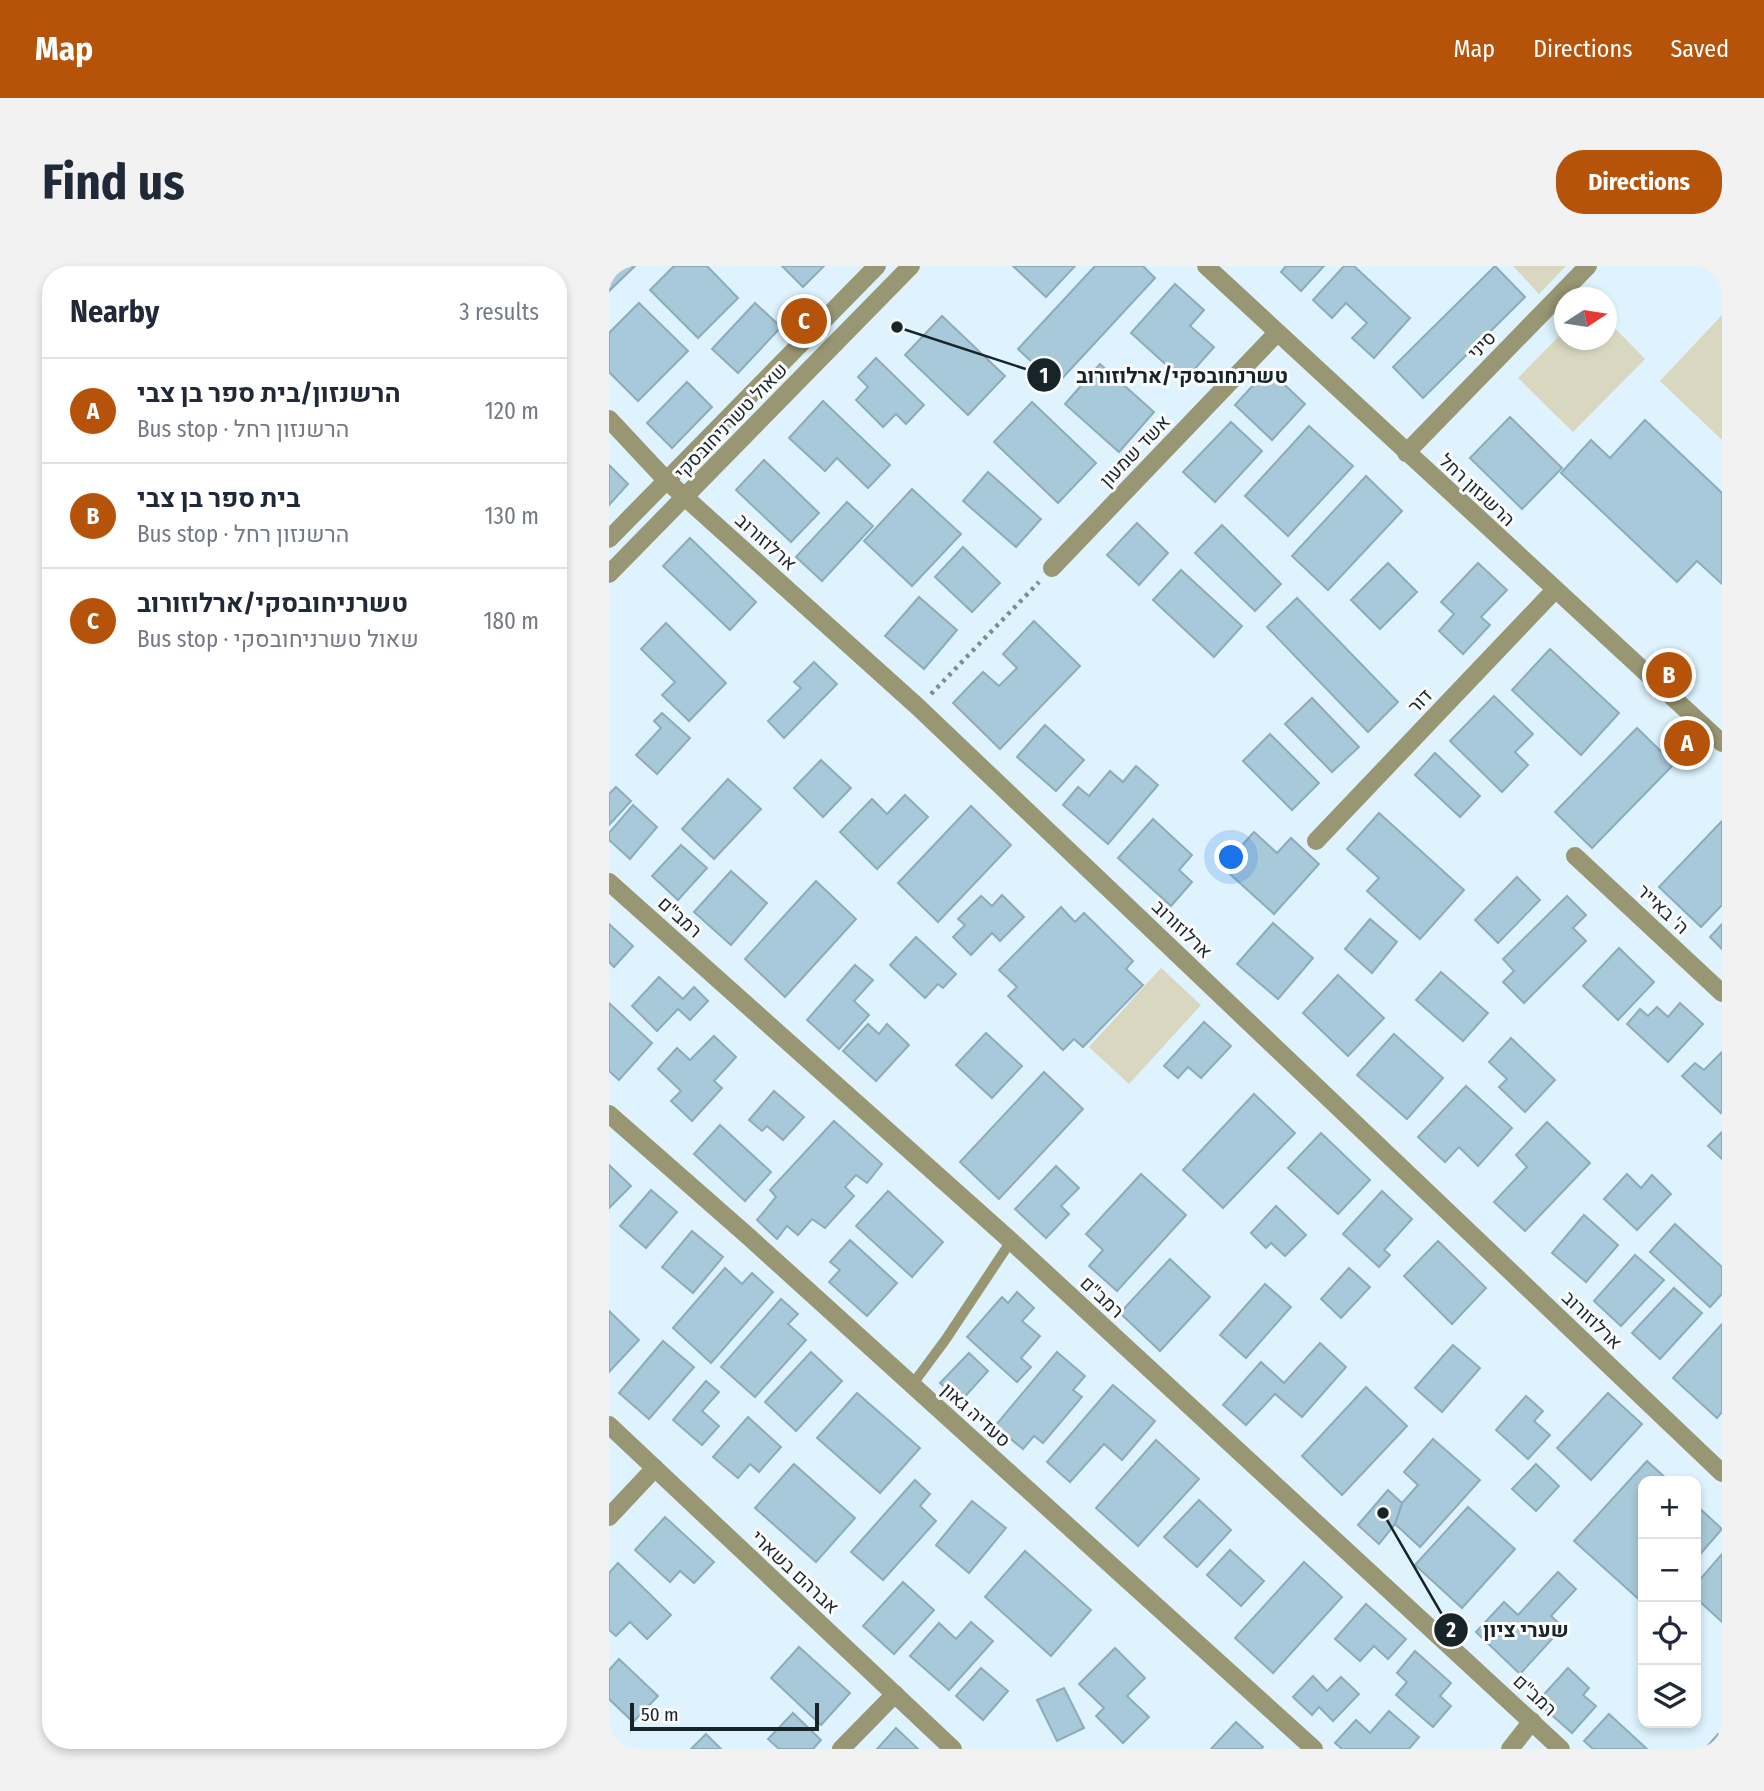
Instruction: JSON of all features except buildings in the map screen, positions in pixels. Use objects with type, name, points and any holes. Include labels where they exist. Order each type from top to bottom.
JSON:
[{"type":"street","name":"שאול טשרניחובסקי","points":[[609,539],[877,266]]},
{"type":"street","name":"שאול טשרניחובסקי","points":[[609,574],[911,266]]},
{"type":"street","name":"הרשנזון רחל","points":[[1206,266],[1722,743]]},
{"type":"street","name":"סיני","points":[[1406,453],[1588,266]]},
{"type":"street","name":"אשד שמעון","points":[[1052,568],[1276,333]]},
{"type":"street","name":"ארלוזורוב","points":[[609,419],[667,481],[918,707],[1722,1473]]},
{"type":"street","name":"דור","points":[[1316,841],[1554,590]]},
{"type":"street","name":"ה' באייר","points":[[1575,856],[1722,993]]},
{"type":"street","name":"רמב\"ם","points":[[609,881],[1010,1241],[1561,1749]]},
{"type":"street","name":"סעדיה גאון","points":[[609,1114],[1314,1749]]},
{"type":"street","name":"אברהם בשארי","points":[[609,1425],[953,1749]]},
{"type":"street","points":[[609,1517],[655,1468]]},
{"type":"street","points":[[841,1749],[894,1694]]},
{"type":"street","points":[[1510,1749],[1532,1721]]},
{"type":"lane","points":[[912,1385],[946,1339],[1010,1241]]},
{"type":"path","points":[[918,707],[1052,568]]},
{"type":"shaded area","points":[[1513,266],[1566,266],[1539,294]]},
{"type":"shaded area","points":[[1722,315],[1722,440],[1660,381]]},
{"type":"shaded area","points":[[1617,330],[1645,359],[1573,432],[1518,378],[1554,341],[1554,350],[1617,350]]},
{"type":"shaded area","points":[[1161,968],[1201,1005],[1129,1084],[1089,1047]]},
{"type":"place","name":"טשרניחובסקי/ארלוזורוב","points":[[804,321]]},
{"type":"place","name":"טשרנחובסקי/ארלוזורוב","points":[[897,327]]},
{"type":"place","name":"בית ספר בן צבי","points":[[1669,675]]},
{"type":"place","name":"הרשנזון/בית ספר בן צבי","points":[[1687,743]]},
{"type":"place","name":"שערי ציון","points":[[1383,1513]]}]
